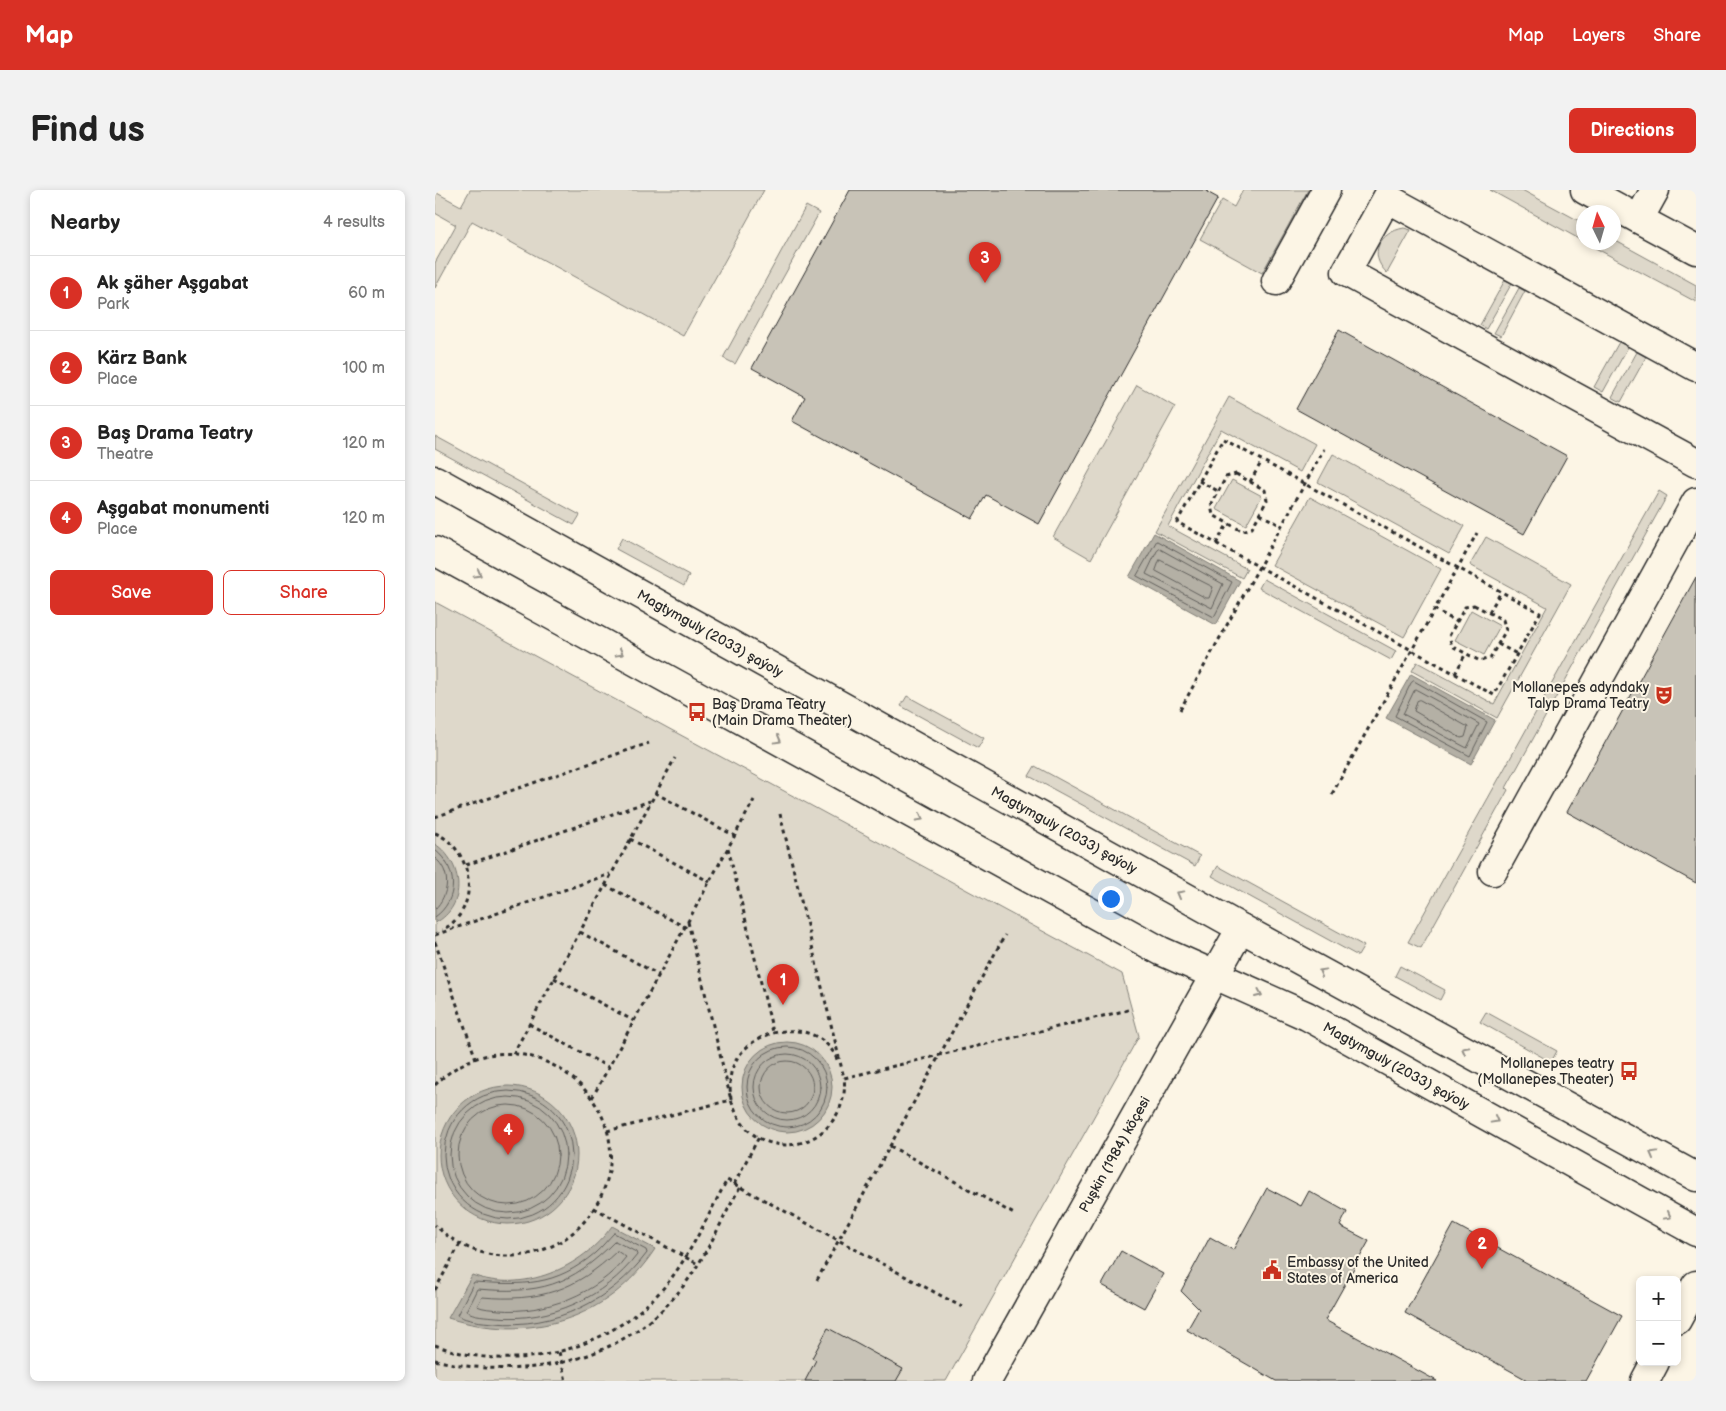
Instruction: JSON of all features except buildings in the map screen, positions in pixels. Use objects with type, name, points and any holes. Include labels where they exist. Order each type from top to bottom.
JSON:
[{"type":"main road","points":[[1276,281],[1326,190]]},
{"type":"main road","points":[[1585,190],[1696,250]]},
{"type":"main road","points":[[1639,219],[1655,190]]},
{"type":"main road","points":[[1696,367],[1387,198],[1346,272],[1696,463]]},
{"type":"main road","name":"Magtymguly (2033) şaýoly","points":[[435,480],[1241,928],[1696,1177]]},
{"type":"main road","points":[[1493,871],[1696,502]]},
{"type":"main road","name":"Magtymguly (2033) şaýoly","points":[[435,551],[1161,951],[1307,1016],[1696,1232]]},
{"type":"main road","name":"Puşkin (1984) köçesi","points":[[987,1381],[1241,928]]},
{"type":"main road","points":[[1681,1313],[1696,1285]]},
{"type":"main road","points":[[1645,1381],[1653,1366]]},
{"type":"path","points":[[1223,440],[1262,461],[1540,613],[1494,695],[1177,522],[1223,440]]},
{"type":"path","points":[[1180,710],[1324,449]]},
{"type":"path","points":[[1250,482],[1262,461]]},
{"type":"path","points":[[1236,474],[1265,490],[1267,500],[1252,528],[1242,531],[1213,515],[1211,506],[1218,491],[1226,477],[1236,474]]},
{"type":"path","points":[[1199,481],[1218,491]]},
{"type":"path","points":[[1260,514],[1282,526]]},
{"type":"path","points":[[1216,544],[1227,523]]},
{"type":"path","points":[[1332,794],[1477,533]]},
{"type":"path","points":[[1489,612],[1501,592]]},
{"type":"path","points":[[1474,605],[1489,612],[1503,620],[1506,630],[1490,658],[1480,661],[1452,646],[1449,636],[1465,607],[1474,605]]},
{"type":"path","points":[[1435,609],[1457,622]]},
{"type":"path","points":[[1498,644],[1517,654]]},
{"type":"path","points":[[1455,674],[1466,653]]},
{"type":"path","points":[[435,818],[649,743]]},
{"type":"path","points":[[513,1054],[675,758]]},
{"type":"path","points":[[655,793],[735,836]]},
{"type":"path","points":[[592,1098],[754,800]]},
{"type":"path","points":[[465,865],[650,801]]},
{"type":"path","points":[[688,922],[731,1100],[738,1116],[748,1129],[759,1137],[777,1144],[793,1144],[809,1140],[823,1132],[835,1120],[842,1106],[845,1090],[844,1078],[780,814]]},
{"type":"path","points":[[435,833],[454,845],[465,865],[469,889],[465,904],[457,918],[446,929],[435,934]]},
{"type":"path","points":[[630,839],[709,882]]},
{"type":"path","points":[[728,848],[773,1032]]},
{"type":"path","points":[[435,934],[611,874]]},
{"type":"path","points":[[605,884],[685,927]]},
{"type":"path","points":[[580,932],[659,975]]},
{"type":"path","points":[[817,1280],[1005,936]]},
{"type":"path","points":[[435,942],[476,1059]]},
{"type":"path","points":[[554,978],[634,1021]]},
{"type":"path","points":[[844,1078],[1127,1010]]},
{"type":"path","points":[[529,1024],[608,1067]]},
{"type":"path","points":[[731,1100],[730,1084],[733,1069],[740,1054],[751,1042],[773,1032],[798,1030],[813,1036],[827,1045],[837,1058],[844,1078]]},
{"type":"path","points":[[435,1085],[460,1066],[476,1059],[498,1054],[538,1058],[556,1065],[573,1076],[592,1098],[598,1107],[610,1145],[605,1184],[594,1208],[573,1233],[556,1244],[538,1252],[518,1256],[498,1256],[479,1252],[460,1244],[435,1225]]},
{"type":"path","points":[[607,1131],[731,1100]]},
{"type":"path","points":[[734,1184],[759,1137]]},
{"type":"path","points":[[890,1146],[1014,1214]]},
{"type":"path","points":[[435,1345],[470,1355],[501,1359],[540,1356],[559,1352],[606,1334],[632,1317],[661,1290],[685,1257],[727,1180],[962,1306]]},
{"type":"path","points":[[435,1360],[467,1369],[501,1373],[534,1372],[562,1366],[598,1354],[641,1329],[677,1294],[698,1264],[740,1187]]},
{"type":"path","points":[[594,1208],[698,1264]]},
{"type":"path","points":[[435,1290],[460,1244]]},
{"type":"path","points":[[559,1352],[566,1381]]},
{"type":"shaded area","points":[[470,190],[764,190],[683,336],[472,221],[435,288],[435,263],[456,225],[435,213],[435,192],[461,206]]},
{"type":"shaded area","points":[[1243,190],[1308,190],[1262,273],[1200,239],[1222,200],[1234,207]]},
{"type":"shaded area","points":[[1490,190],[1522,190],[1576,219],[1576,237]]},
{"type":"shaded area","points":[[806,206],[819,213],[735,364],[723,358]]},
{"type":"shaded area","points":[[1404,228],[1411,230],[1387,273],[1378,259],[1377,251],[1379,245],[1388,234]]},
{"type":"shaded area","points":[[1621,244],[1696,285],[1696,302],[1599,250],[1621,250]]},
{"type":"shaded area","points":[[1505,280],[1512,283],[1486,329],[1480,325]]},
{"type":"shaded area","points":[[1519,288],[1525,291],[1501,336],[1494,333]]},
{"type":"shaded area","points":[[1619,342],[1628,347],[1603,392],[1594,387]]},
{"type":"shaded area","points":[[1637,352],[1646,357],[1621,402],[1612,397]]},
{"type":"shaded area","points":[[1137,385],[1175,407],[1091,559],[1053,537]]},
{"type":"shaded area","points":[[1229,397],[1315,444],[1300,472],[1221,429],[1168,526],[1247,569],[1242,578],[1155,531]]},
{"type":"shaded area","points":[[435,436],[580,515],[574,525],[435,449]]},
{"type":"shaded area","points":[[1333,454],[1465,526],[1449,554],[1318,482]]},
{"type":"shaded area","points":[[1232,480],[1262,496],[1246,525],[1216,509]]},
{"type":"shaded area","points":[[1659,491],[1667,496],[1506,788],[1508,790],[1421,948],[1408,942]]},
{"type":"shaded area","points":[[1310,497],[1441,569],[1404,637],[1272,565]]},
{"type":"shaded area","points":[[1486,537],[1571,584],[1497,718],[1412,671],[1417,662],[1494,704],[1547,607],[1470,565]]},
{"type":"shaded area","points":[[622,538],[689,575],[684,586],[616,549]]},
{"type":"shaded area","points":[[1264,579],[1396,651],[1391,660],[1259,588]]},
{"type":"shaded area","points":[[435,602],[1122,974],[1139,1036],[946,1381],[435,1381]]},
{"type":"shaded area","points":[[1471,610],[1500,626],[1484,655],[1455,640]]},
{"type":"shaded area","points":[[907,696],[984,738],[978,748],[901,706]]},
{"type":"shaded area","points":[[1035,766],[1200,856],[1195,866],[1029,776]]},
{"type":"shaded area","points":[[1218,866],[1364,946],[1358,956],[1212,876]]},
{"type":"shaded area","points":[[1400,966],[1445,990],[1440,1000],[1395,976]]},
{"type":"shaded area","points":[[1486,1012],[1557,1051],[1551,1062],[1480,1022]]},
{"type":"water","points":[[1154,533],[1240,581],[1216,625],[1129,577]]},
{"type":"water","points":[[1411,674],[1495,720],[1471,764],[1386,718]]},
{"type":"water","points":[[435,844],[451,862],[456,872],[458,884],[453,906],[446,915],[435,923]]},
{"type":"water","points":[[787,1042],[804,1046],[819,1055],[828,1070],[832,1087],[828,1104],[819,1119],[804,1128],[787,1132],[770,1128],[755,1119],[746,1104],[742,1087],[746,1070],[755,1055],[770,1046]]},
{"type":"water","points":[[508,1086],[534,1091],[557,1106],[572,1129],[577,1155],[572,1181],[557,1204],[534,1219],[508,1224],[482,1219],[459,1204],[444,1181],[439,1155],[444,1129],[459,1106],[482,1091]]},
{"type":"water","points":[[612,1226],[655,1249],[636,1274],[614,1294],[590,1309],[564,1320],[536,1326],[507,1328],[478,1325],[448,1318],[472,1275],[491,1280],[511,1281],[531,1279],[550,1273],[568,1265],[585,1254]]},
{"type":"place","name":"Baş Drama Teatry","points":[[985,283]]},
{"type":"place","name":"Mollanepes adyndaky Talyp Drama Teatry","points":[[1664,695]]},
{"type":"place","name":"Baş Drama Teatry (Main Drama Theater)","points":[[697,712]]},
{"type":"place","name":"Ak şäher Aşgabat","points":[[783,1005]]},
{"type":"place","name":"Mollanepes teatry (Mollanepes Theater)","points":[[1629,1071]]},
{"type":"place","name":"Aşgabat monumenti","points":[[508,1155]]},
{"type":"place","name":"Kärz Bank","points":[[1482,1269]]},
{"type":"place","name":"Embassy of the United States of America","points":[[1272,1270]]}]
